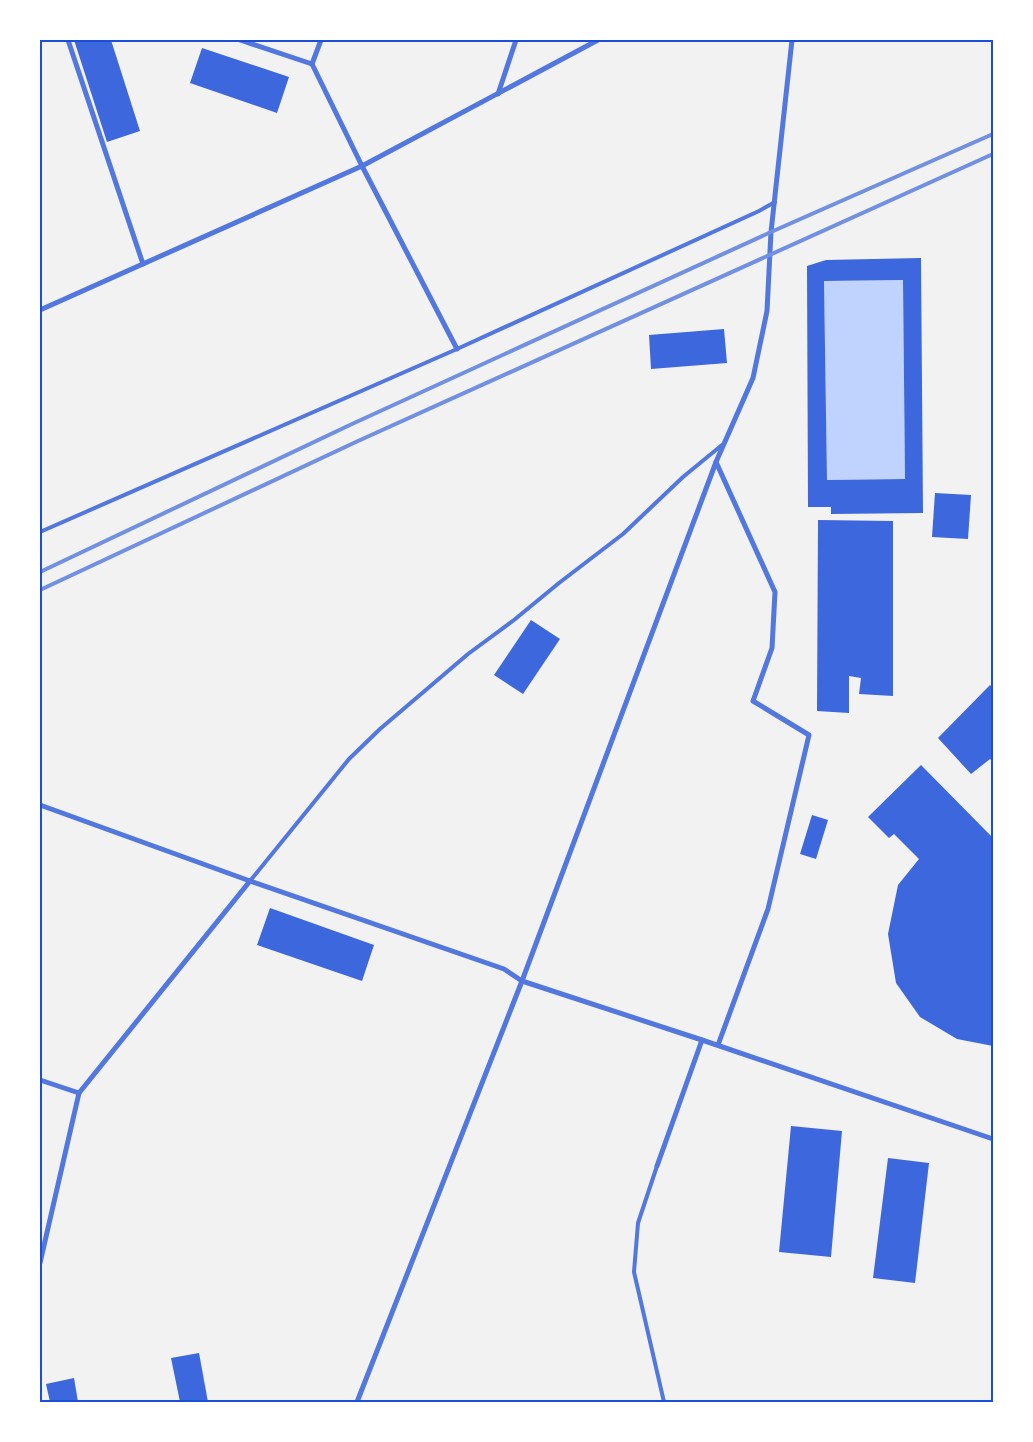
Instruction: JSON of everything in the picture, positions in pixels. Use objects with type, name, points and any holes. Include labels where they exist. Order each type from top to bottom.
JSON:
[{"type":"street","points":[[68,40],[143,264]]},
{"type":"street","points":[[240,40],[312,64],[456,349]]},
{"type":"street","points":[[312,64],[321,40]]},
{"type":"street","points":[[498,95],[516,40]]},
{"type":"street","points":[[40,310],[362,166],[598,40]]},
{"type":"street","points":[[358,1402],[522,981],[722,445],[753,378],[767,311],[771,232],[792,40]]},
{"type":"street","points":[[716,462],[774,592],[772,648],[753,701],[809,734],[768,909],[718,1045]]},
{"type":"street","points":[[40,805],[250,881],[504,969],[522,981],[993,1138]]},
{"type":"street","points":[[40,1264],[79,1093],[250,881]]},
{"type":"street","points":[[657,1166],[702,1040]]},
{"type":"street","points":[[40,1080],[79,1093]]},
{"type":"lane","points":[[40,532],[456,349],[775,202]]},
{"type":"lane","points":[[250,881],[349,759],[380,730],[468,654],[623,534],[683,477],[722,445]]},
{"type":"lane","points":[[657,1166],[638,1223],[634,1272],[664,1402]]},
{"type":"water","points":[[903,280],[905,479],[827,480],[824,281]]},
{"type":"building","points":[[74,40],[111,40],[140,131],[107,142]]},
{"type":"building","points":[[202,48],[289,77],[277,113],[190,83]]},
{"type":"building","points":[[921,258],[923,513],[831,514],[831,507],[808,507],[807,266],[826,260]],"holes":[[[903,280],[905,479],[827,480],[824,281]]]},
{"type":"building","points":[[724,329],[727,363],[651,369],[649,335]]},
{"type":"building","points":[[935,493],[971,495],[968,539],[932,537]]},
{"type":"building","points":[[818,520],[893,521],[893,696],[859,694],[861,678],[849,676],[849,713],[817,711]]},
{"type":"building","points":[[531,620],[560,639],[523,694],[494,675]]},
{"type":"building","points":[[990,685],[993,688],[993,762],[990,759],[971,774],[938,738]]},
{"type":"building","points":[[921,765],[993,838],[993,1046],[957,1039],[920,1017],[896,983],[888,934],[898,885],[919,859],[894,834],[889,838],[868,817]]},
{"type":"building","points":[[812,815],[828,820],[816,859],[800,854]]},
{"type":"building","points":[[270,908],[374,945],[362,981],[257,945]]},
{"type":"building","points":[[791,1126],[842,1131],[831,1257],[779,1252]]},
{"type":"building","points":[[888,1158],[929,1163],[915,1283],[873,1278]]},
{"type":"building","points":[[199,1353],[208,1402],[180,1402],[171,1358]]},
{"type":"building","points":[[74,1378],[78,1402],[50,1402],[46,1384]]},
{"type":"railway","points":[[40,572],[352,424],[771,232],[993,134]]},
{"type":"railway","points":[[40,590],[358,441],[993,154]]}]
